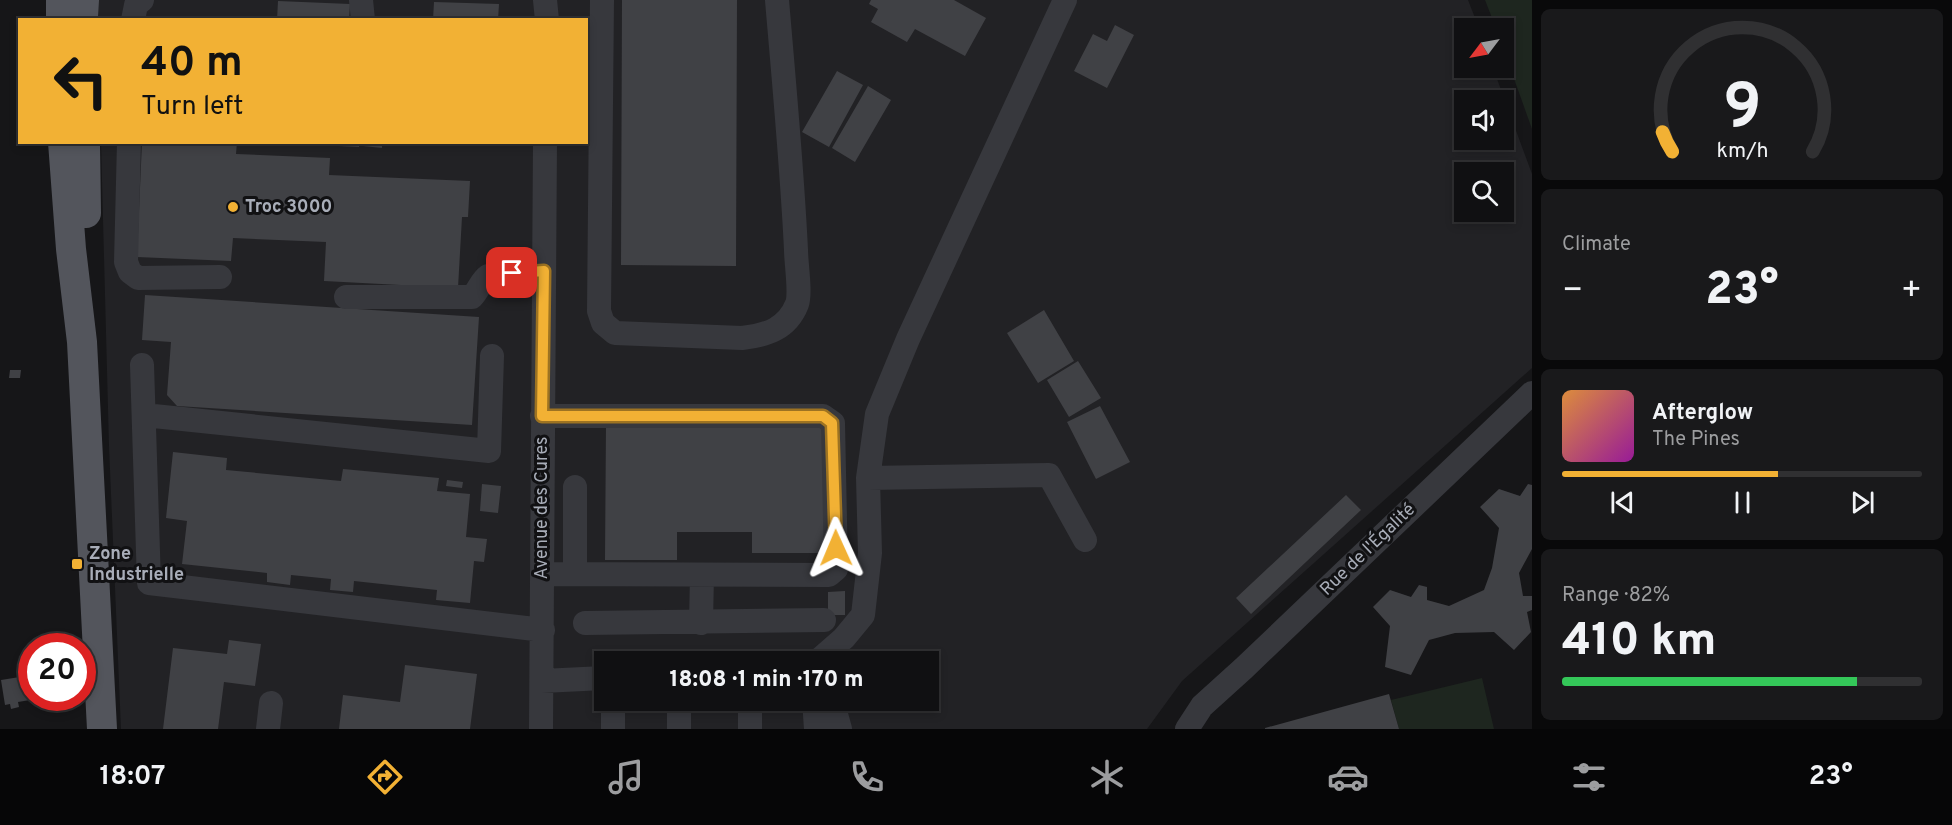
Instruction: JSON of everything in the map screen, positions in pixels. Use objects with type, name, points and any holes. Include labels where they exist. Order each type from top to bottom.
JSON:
[{"type":"main road","points":[[61,0],[61,18]]},
{"type":"main road","points":[[83,18],[84,0]]},
{"type":"main road","points":[[63,144],[71,249],[82,342],[102,729]]},
{"type":"main road","points":[[82,342],[86,206],[85,144]]},
{"type":"street","points":[[133,18],[136,5],[142,0]]},
{"type":"street","points":[[361,0],[363,18]]},
{"type":"street","points":[[545,0],[547,18]]},
{"type":"street","points":[[602,0],[599,311],[603,323],[615,333],[742,338],[762,335],[778,329],[789,318],[798,302],[794,211],[777,0]]},
{"type":"street","points":[[829,651],[844,638],[862,615],[870,553],[868,478],[877,414],[908,339],[1065,0]]},
{"type":"street","points":[[129,144],[126,262],[130,272],[138,278],[220,277]]},
{"type":"street","name":"Avenue des Cures","points":[[541,729],[545,144]]},
{"type":"street","points":[[346,297],[472,297],[479,290],[483,279],[488,276],[544,271]]},
{"type":"street","points":[[144,415],[489,451],[492,356]]},
{"type":"street","points":[[142,365],[149,583],[543,630]]},
{"type":"street","name":"Rue de l'Égalité","points":[[1187,729],[1202,706],[1532,393]]},
{"type":"street","points":[[542,416],[823,416],[829,418],[832,423],[836,569],[829,575],[542,574]]},
{"type":"street","points":[[868,478],[1048,475],[1085,540]]},
{"type":"street","points":[[575,488],[575,574]]},
{"type":"street","points":[[701,623],[702,575]]},
{"type":"street","points":[[585,623],[824,620]]},
{"type":"street","points":[[542,681],[594,678]]},
{"type":"street","points":[[268,729],[270,703]]},
{"type":"street","points":[[613,711],[613,729]]},
{"type":"street","points":[[679,711],[680,729]]},
{"type":"street","points":[[750,711],[750,729]]},
{"type":"street","points":[[815,711],[816,729]]},
{"type":"street","points":[[835,711],[840,729]]},
{"type":"shaded area","points":[[99,0],[1468,0],[1475,18],[1454,18],[1454,78],[1497,78],[1501,90],[1454,90],[1454,150],[1514,150],[1514,125],[1532,174],[1532,368],[1182,681],[1147,729],[121,729],[109,446],[101,144],[588,144],[588,18],[99,18]]},
{"type":"shaded area","points":[[1485,0],[1532,0],[1532,129],[1514,78],[1514,18],[1492,18]]},
{"type":"shaded area","points":[[1482,678],[1494,729],[1399,729],[1391,700]]},
{"type":"building","points":[[622,0],[737,0],[736,266],[621,265]]},
{"type":"building","points":[[871,0],[954,0],[986,18],[965,56],[915,29],[907,42],[871,22],[878,9],[869,4]]},
{"type":"building","points":[[278,1],[350,4],[349,18],[277,18]]},
{"type":"building","points":[[434,2],[499,4],[498,18],[433,18]]},
{"type":"building","points":[[1115,25],[1134,35],[1107,88],[1074,71],[1093,34],[1107,41]]},
{"type":"building","points":[[837,71],[863,85],[829,147],[802,132]]},
{"type":"building","points":[[868,86],[891,100],[855,162],[832,148]]},
{"type":"building","points":[[142,144],[237,144],[236,154],[330,158],[329,175],[470,181],[468,217],[462,217],[458,288],[324,281],[326,242],[233,238],[231,261],[137,257]]},
{"type":"building","points":[[338,144],[359,144],[359,147],[338,146]]},
{"type":"building","points":[[363,144],[382,144],[382,148],[363,146]]},
{"type":"building","points":[[145,295],[479,317],[472,425],[177,406],[167,395],[171,342],[142,340]]},
{"type":"building","points":[[1044,310],[1074,361],[1038,383],[1007,333]]},
{"type":"building","points":[[1078,361],[1101,398],[1069,417],[1047,380]]},
{"type":"building","points":[[10,370],[21,370],[20,378],[9,378]]},
{"type":"building","points":[[1100,406],[1130,462],[1096,479],[1067,422]]},
{"type":"building","points":[[606,424],[830,425],[830,553],[752,553],[752,532],[677,532],[677,560],[605,560]]},
{"type":"building","points":[[173,452],[227,458],[226,470],[341,481],[343,469],[439,478],[437,491],[470,494],[466,537],[487,539],[484,562],[474,561],[470,603],[436,600],[437,590],[354,581],[353,592],[330,590],[331,579],[291,575],[290,585],[267,582],[267,573],[182,564],[187,521],[166,518]]},
{"type":"building","points":[[447,480],[463,482],[462,488],[446,486]]},
{"type":"building","points":[[482,484],[501,486],[498,513],[480,511]]},
{"type":"building","points":[[1528,484],[1532,485],[1532,549],[1519,573],[1523,596],[1532,596],[1532,610],[1527,612],[1531,632],[1514,650],[1494,632],[1455,633],[1429,640],[1411,675],[1385,667],[1390,626],[1373,607],[1390,590],[1411,597],[1419,585],[1427,587],[1427,600],[1449,606],[1484,590],[1492,568],[1499,528],[1480,507],[1499,489],[1520,496]]},
{"type":"building","points":[[1346,495],[1361,510],[1251,614],[1236,598]]},
{"type":"building","points":[[845,591],[845,615],[828,615],[828,592]]},
{"type":"building","points":[[229,640],[261,644],[255,686],[224,682],[218,729],[163,729],[173,648],[227,654]]},
{"type":"building","points":[[405,665],[477,674],[470,729],[339,729],[343,695],[400,702]]},
{"type":"building","points":[[18,677],[18,707],[11,709],[10,704],[5,705],[1,680]]},
{"type":"building","points":[[1389,694],[1399,729],[1265,729],[1265,728]]},
{"type":"place","name":"Troc 3000","points":[[233,207]]},
{"type":"place","name":"Zone Industrielle","points":[[77,564]]},
{"type":"route","points":[[512,273],[544,271],[542,416],[823,416],[829,418],[832,423],[836,548]]}]
